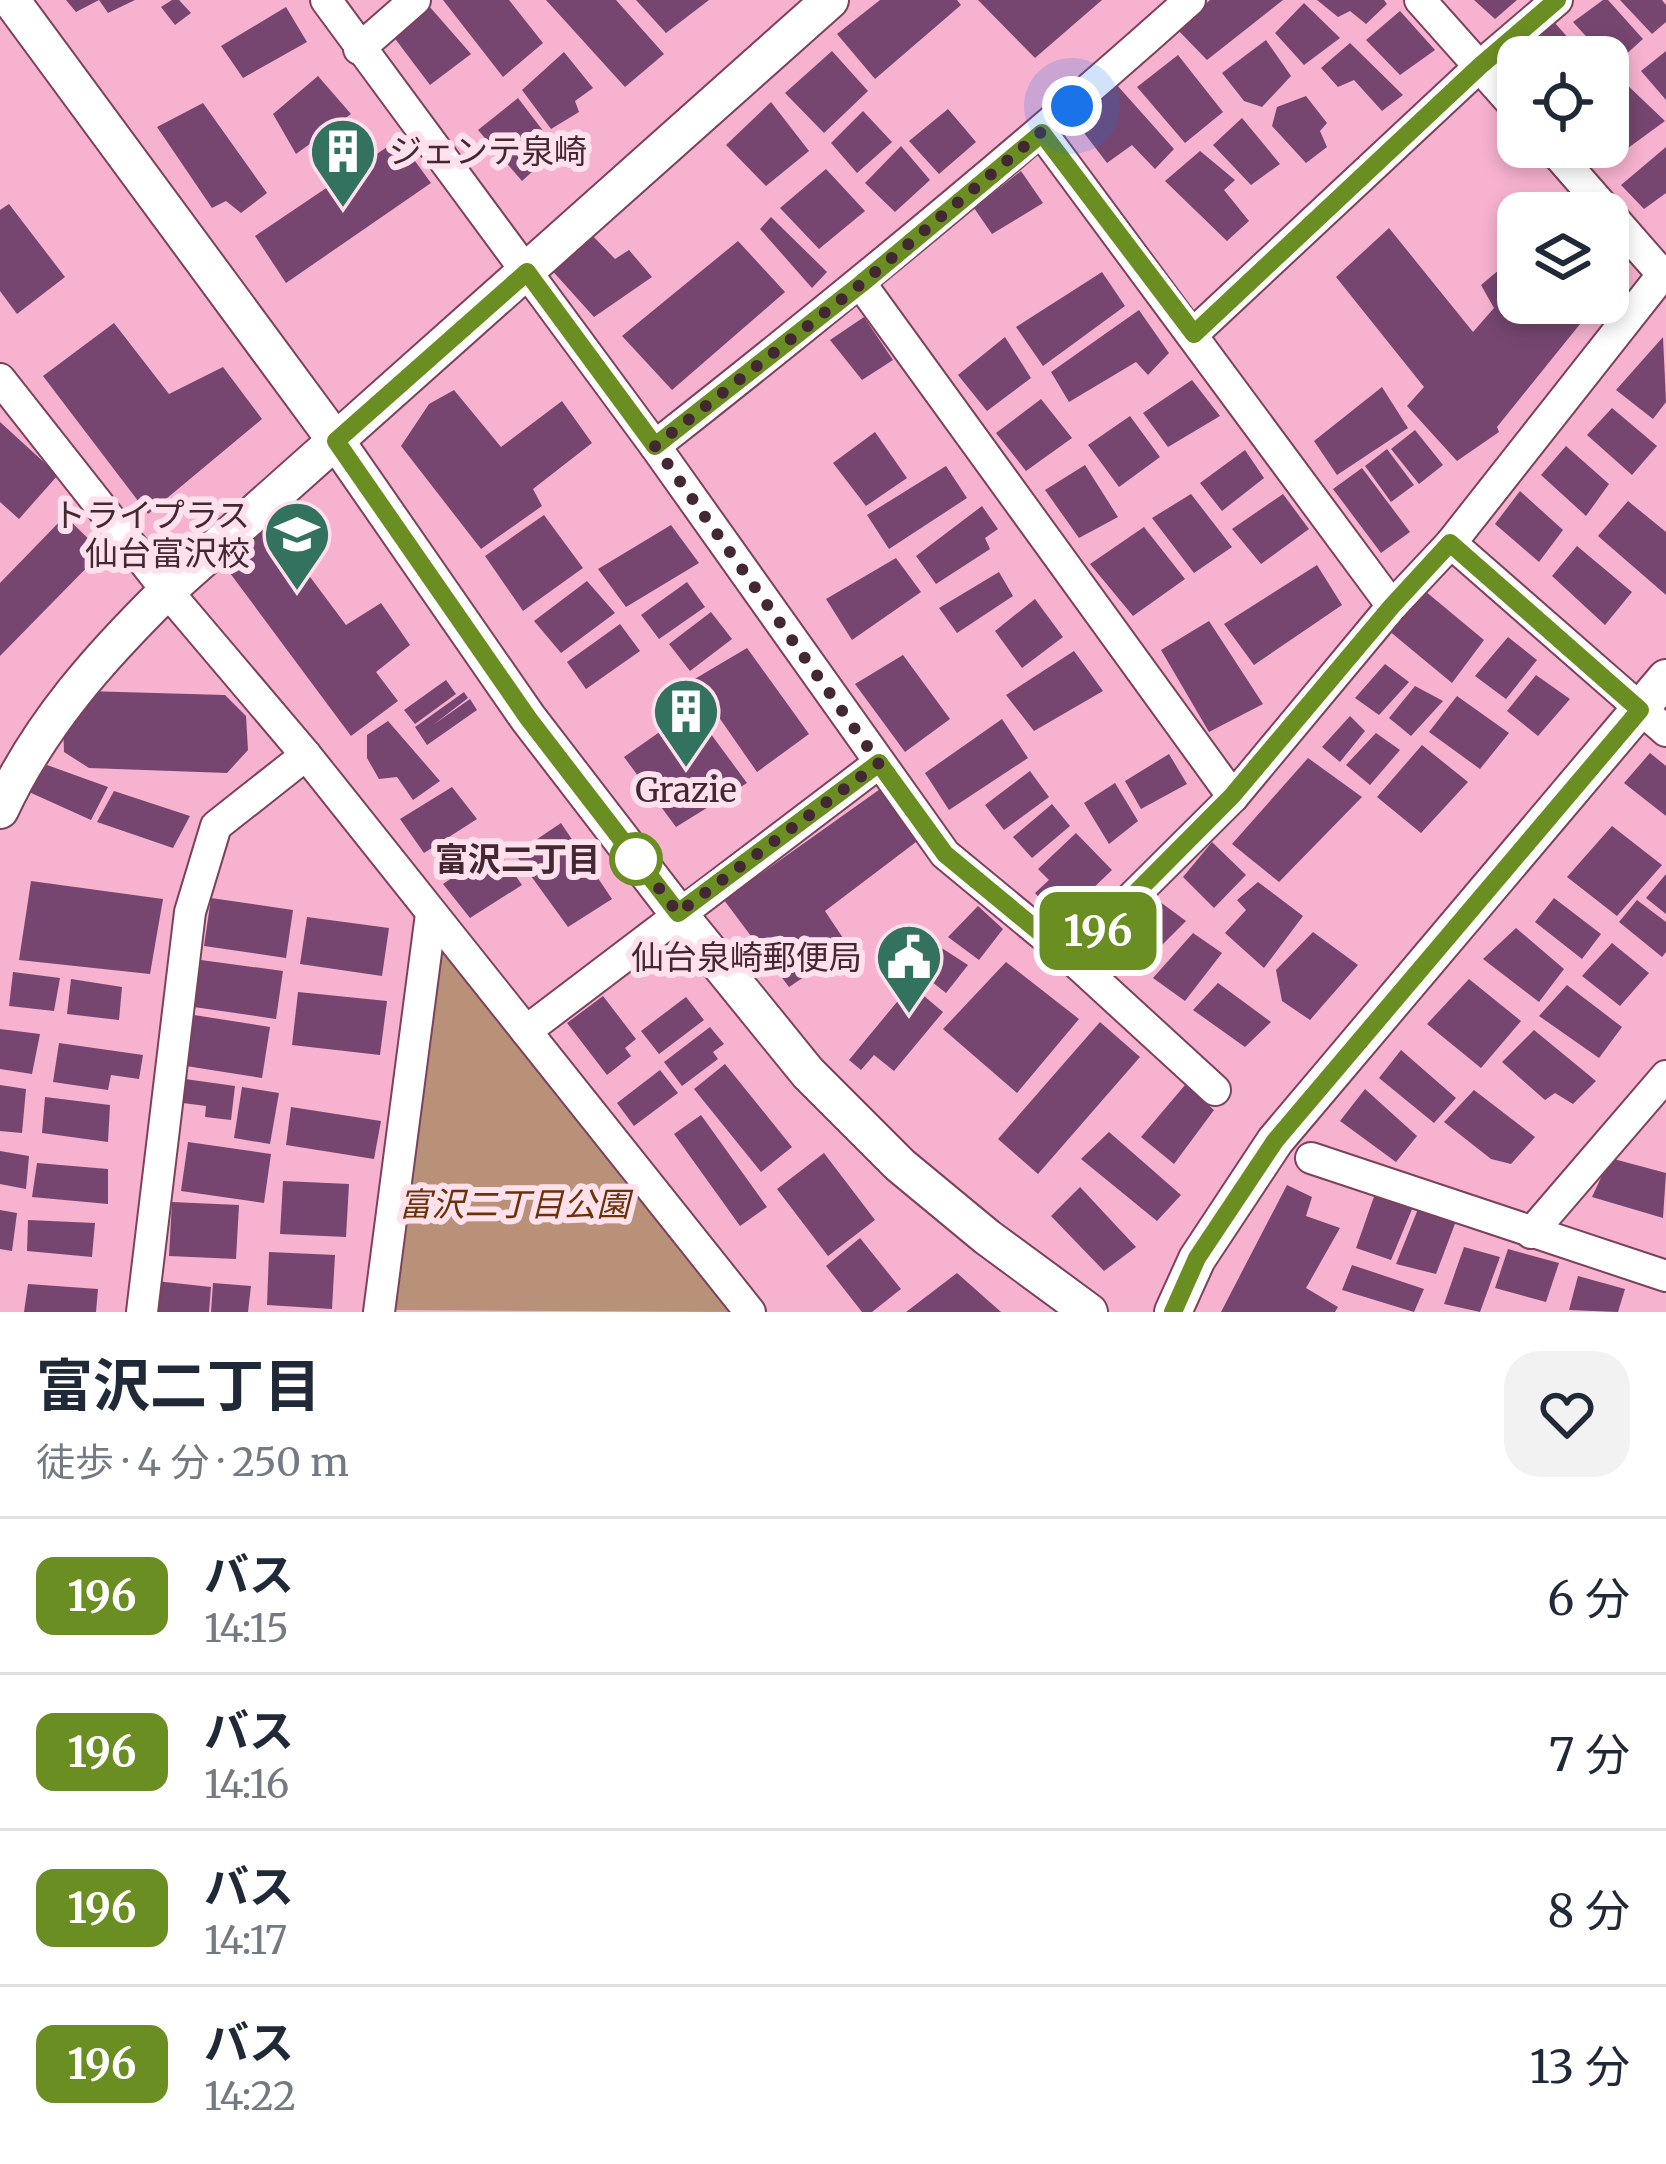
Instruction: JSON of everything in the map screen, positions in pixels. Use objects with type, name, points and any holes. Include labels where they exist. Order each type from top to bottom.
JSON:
[{"type":"street","points":[[11,0],[336,441],[528,718],[808,1073],[900,1165],[1089,1312]]},
{"type":"street","points":[[326,0],[655,446],[945,854],[1071,958],[1215,1090]]},
{"type":"street","points":[[359,49],[415,0]]},
{"type":"street","points":[[0,810],[62,703],[167,591],[830,0]]},
{"type":"street","points":[[655,446],[861,284],[1042,133],[1190,0]]},
{"type":"street","points":[[1420,0],[1497,86]]},
{"type":"street","points":[[1194,334],[1557,0]]},
{"type":"street","points":[[1042,133],[1392,606]]},
{"type":"street","points":[[1071,958],[1232,796],[1450,543],[1664,272],[1570,168]]},
{"type":"street","points":[[861,284],[1232,796]]},
{"type":"street","points":[[0,379],[750,1312]]},
{"type":"street","points":[[1450,543],[1653,721]]},
{"type":"street","points":[[1173,1312],[1197,1258],[1275,1141],[1653,721],[1666,678]]},
{"type":"street","points":[[142,1312],[190,912],[216,826],[306,755]]},
{"type":"street","points":[[526,1031],[879,763]]},
{"type":"street","points":[[379,1312],[431,914]]},
{"type":"street","points":[[1531,1233],[1666,1076]]},
{"type":"street","points":[[1311,1158],[1666,1276]]},
{"type":"green space","name":"富沢二丁目公園","points":[[447,947],[738,1312],[394,1310],[435,951]]},
{"type":"building","points":[[66,0],[99,0],[76,12]]},
{"type":"building","points":[[99,0],[135,0],[108,13]]},
{"type":"building","points":[[179,0],[191,13],[175,25],[161,7]]},
{"type":"building","points":[[443,0],[509,0],[543,43],[503,77]]},
{"type":"building","points":[[546,0],[616,0],[664,54],[625,87]]},
{"type":"building","points":[[636,0],[709,0],[666,33]]},
{"type":"building","points":[[880,0],[957,0],[961,5],[875,79],[837,34]]},
{"type":"building","points":[[978,0],[1102,0],[1035,58]]},
{"type":"building","points":[[1210,0],[1283,0],[1207,60],[1177,29]]},
{"type":"building","points":[[1317,0],[1384,0],[1387,4],[1366,24],[1350,11],[1338,17]]},
{"type":"building","points":[[1474,0],[1517,0],[1495,19]]},
{"type":"building","points":[[1608,0],[1643,39],[1629,52],[1629,36],[1586,36],[1573,22]]},
{"type":"building","points":[[1620,0],[1662,0],[1666,22],[1652,34]]},
{"type":"building","points":[[1304,3],[1340,38],[1304,65],[1275,33]]},
{"type":"building","points":[[429,6],[471,54],[430,85],[393,36]]},
{"type":"building","points":[[286,7],[307,42],[243,78],[221,46]]},
{"type":"building","points":[[1400,11],[1435,50],[1400,75],[1366,40]]},
{"type":"building","points":[[1555,23],[1566,36],[1538,36]]},
{"type":"building","points":[[1266,40],[1291,76],[1262,107],[1244,101],[1222,73]]},
{"type":"building","points":[[1350,43],[1403,95],[1382,111],[1354,80],[1338,87],[1321,68]]},
{"type":"building","points":[[832,51],[868,91],[824,133],[785,93]]},
{"type":"building","points":[[1666,51],[1666,100],[1641,71]]},
{"type":"building","points":[[564,52],[593,88],[575,101],[579,112],[551,129],[522,90]]},
{"type":"building","points":[[1178,55],[1223,112],[1185,143],[1137,87]]},
{"type":"building","points":[[318,76],[351,114],[296,154],[273,114]]},
{"type":"building","points":[[1116,84],[1174,149],[1155,169],[1132,145],[1107,163],[1075,121]]},
{"type":"building","points":[[1629,87],[1665,121],[1629,147]]},
{"type":"building","points":[[1306,96],[1327,123],[1320,131],[1327,147],[1306,163],[1272,126],[1277,107]]},
{"type":"building","points":[[518,98],[557,149],[522,181],[478,130]]},
{"type":"building","points":[[771,102],[809,151],[766,186],[726,145]]},
{"type":"building","points":[[203,103],[267,193],[241,213],[226,201],[212,208],[157,127]]},
{"type":"building","points":[[948,109],[976,142],[939,174],[909,141]]},
{"type":"building","points":[[863,111],[892,142],[857,173],[831,143]]},
{"type":"building","points":[[1242,118],[1280,164],[1251,185],[1213,145]]},
{"type":"building","name":"ジェンテ泉崎","points":[[399,139],[431,183],[286,283],[255,236]]},
{"type":"building","points":[[901,146],[930,180],[895,212],[865,183]]},
{"type":"building","points":[[1666,147],[1666,193],[1644,209],[1621,185]]},
{"type":"building","points":[[1200,151],[1235,180],[1224,190],[1249,221],[1227,241],[1165,181]]},
{"type":"building","points":[[826,169],[865,211],[819,249],[780,208]]},
{"type":"building","points":[[1021,171],[1043,203],[992,234],[974,208]]},
{"type":"building","points":[[9,204],[65,277],[17,314],[0,291],[0,210]]},
{"type":"building","points":[[771,217],[827,272],[812,288],[760,229]]},
{"type":"building","points":[[1389,228],[1473,332],[1494,308],[1481,285],[1497,272],[1497,324],[1580,324],[1497,427],[1499,432],[1457,461],[1407,406],[1424,387],[1336,277]]},
{"type":"building","points":[[590,233],[615,259],[629,250],[652,277],[594,317],[548,266]]},
{"type":"building","points":[[738,241],[785,292],[672,390],[622,336]]},
{"type":"building","points":[[1102,272],[1125,306],[1043,366],[1016,327]]},
{"type":"building","points":[[1139,310],[1169,353],[1148,375],[1136,362],[1069,402],[1051,372]]},
{"type":"building","points":[[864,317],[893,360],[862,380],[830,340]]},
{"type":"building","points":[[114,323],[169,394],[223,367],[262,419],[148,514],[43,376]]},
{"type":"building","points":[[1005,337],[1031,378],[987,411],[958,375]]},
{"type":"building","points":[[1663,337],[1666,402],[1653,419],[1616,390]]},
{"type":"building","points":[[1192,380],[1220,416],[1168,447],[1143,413]]},
{"type":"building","points":[[1382,387],[1408,428],[1337,475],[1314,441]]},
{"type":"building","points":[[454,390],[501,447],[562,401],[592,443],[533,489],[542,506],[481,549],[401,446],[429,404]]},
{"type":"building","points":[[1041,399],[1072,438],[1026,471],[996,433]]},
{"type":"building","points":[[1612,408],[1657,446],[1632,475],[1587,435]]},
{"type":"building","points":[[1130,416],[1160,457],[1119,487],[1088,445]]},
{"type":"building","points":[[0,422],[58,475],[19,519],[0,502]]},
{"type":"building","points":[[1415,430],[1443,465],[1419,484],[1391,449]]},
{"type":"building","points":[[875,432],[907,478],[866,506],[833,463]]},
{"type":"building","points":[[1566,446],[1609,484],[1586,516],[1541,475]]},
{"type":"building","points":[[1387,449],[1414,485],[1391,502],[1365,466]]},
{"type":"building","points":[[1245,450],[1264,478],[1222,511],[1200,483]]},
{"type":"building","points":[[1085,465],[1118,517],[1079,538],[1045,490]]},
{"type":"building","points":[[946,466],[967,498],[889,549],[867,515]]},
{"type":"building","points":[[1362,468],[1410,532],[1381,553],[1333,489]]},
{"type":"building","points":[[1520,491],[1563,530],[1539,562],[1495,524]]},
{"type":"building","points":[[1191,494],[1232,547],[1194,573],[1152,518]]},
{"type":"building","points":[[1283,494],[1309,529],[1261,564],[1232,529]]},
{"type":"building","points":[[1628,501],[1666,532],[1666,595],[1598,536]]},
{"type":"building","points":[[982,506],[998,529],[985,538],[990,549],[936,584],[916,556]]},
{"type":"building","points":[[544,515],[583,568],[523,611],[485,556]]},
{"type":"building","points":[[65,516],[102,552],[0,656],[0,583]]},
{"type":"building","points":[[671,525],[699,563],[626,607],[598,569]]},
{"type":"building","points":[[272,526],[346,625],[381,603],[410,645],[376,672],[398,701],[351,736],[221,561]]},
{"type":"building","points":[[1144,527],[1185,579],[1133,616],[1090,564]]},
{"type":"building","points":[[1577,546],[1632,592],[1605,625],[1552,576]]},
{"type":"building","points":[[896,558],[921,592],[852,640],[826,599]]},
{"type":"building","points":[[1317,565],[1342,605],[1254,665],[1224,624]]},
{"type":"building","points":[[999,572],[1013,596],[957,633],[939,608]]},
{"type":"building","points":[[587,581],[615,613],[561,653],[534,621]]},
{"type":"building","points":[[687,582],[705,607],[659,639],[641,615]]},
{"type":"building","points":[[1425,591],[1484,640],[1452,683],[1388,630]]},
{"type":"building","points":[[1035,599],[1063,637],[1022,668],[995,631]]},
{"type":"building","points":[[711,612],[732,639],[690,671],[669,644]]},
{"type":"building","points":[[1209,621],[1263,704],[1209,732],[1161,650]]},
{"type":"building","points":[[620,624],[640,651],[586,689],[567,662]]},
{"type":"building","points":[[1508,637],[1537,660],[1506,699],[1475,676]]},
{"type":"building","points":[[747,648],[809,734],[757,772],[693,680]]},
{"type":"building","points":[[1074,651],[1103,691],[1034,731],[1006,695]]},
{"type":"building","points":[[903,655],[950,719],[905,752],[855,684]]},
{"type":"building","points":[[1385,664],[1409,682],[1379,715],[1355,698]]},
{"type":"building","points":[[1536,675],[1570,699],[1538,736],[1507,711]]},
{"type":"building","points":[[446,680],[456,694],[415,724],[404,710]]},
{"type":"building","points":[[1415,686],[1443,701],[1411,736],[1389,718]]},
{"type":"building","points":[[86,691],[225,695],[246,716],[248,750],[227,773],[89,768],[64,752],[63,722]]},
{"type":"building","points":[[464,692],[468,698],[433,725],[470,699],[477,710],[427,745],[415,727]]},
{"type":"building","points":[[1457,696],[1509,733],[1480,769],[1429,732]]},
{"type":"building","points":[[1350,716],[1365,731],[1340,762],[1322,747]]},
{"type":"building","points":[[1002,719],[1028,758],[949,810],[925,773]]},
{"type":"building","points":[[388,721],[440,781],[413,800],[397,777],[379,779],[367,758],[367,735]]},
{"type":"building","name":"Grazie","points":[[671,724],[705,726],[747,783],[676,827],[624,757]]},
{"type":"building","points":[[1376,733],[1400,750],[1370,785],[1346,765]]},
{"type":"building","points":[[1422,745],[1468,782],[1421,833],[1377,797]]},
{"type":"building","points":[[1650,753],[1666,766],[1666,816],[1624,783]]},
{"type":"building","points":[[1169,754],[1187,784],[1141,809],[1125,781]]},
{"type":"building","points":[[1308,758],[1362,797],[1279,882],[1232,844]]},
{"type":"building","points":[[47,765],[108,787],[91,820],[29,792]]},
{"type":"building","points":[[1030,771],[1049,797],[1004,830],[985,805]]},
{"type":"building","points":[[1115,783],[1138,821],[1109,844],[1084,803]]},
{"type":"building","points":[[452,787],[477,819],[424,853],[400,819]]},
{"type":"building","points":[[883,787],[920,839],[825,911],[849,947],[789,987],[724,900]]},
{"type":"building","points":[[114,791],[190,816],[173,848],[97,822]]},
{"type":"building","points":[[1052,804],[1070,826],[1032,858],[1013,837]]},
{"type":"building","points":[[561,823],[612,899],[568,927],[515,854]]},
{"type":"building","points":[[1612,826],[1662,865],[1617,916],[1567,877]]},
{"type":"building","points":[[1076,833],[1112,870],[1060,920],[1035,893],[1049,880],[1038,869]]},
{"type":"building","points":[[1212,842],[1246,875],[1214,908],[1183,877]]},
{"type":"building","points":[[496,848],[522,885],[470,918],[443,884]]},
{"type":"building","points":[[1666,874],[1666,914],[1646,898]]},
{"type":"building","points":[[31,881],[163,899],[150,974],[19,960]]},
{"type":"building","points":[[1258,882],[1303,916],[1264,968],[1225,933],[1246,910],[1237,900]]},
{"type":"building","points":[[1152,896],[1186,921],[1147,960],[1118,931]]},
{"type":"building","points":[[211,898],[293,910],[286,958],[204,946]]},
{"type":"building","points":[[1554,898],[1601,934],[1582,959],[1535,922]]},
{"type":"building","points":[[1637,900],[1666,922],[1662,957],[1619,922]]},
{"type":"building","points":[[978,906],[1003,929],[979,960],[948,937]]},
{"type":"building","points":[[307,917],[389,928],[382,976],[300,964]]},
{"type":"building","points":[[1516,928],[1564,969],[1539,1002],[1483,959]]},
{"type":"building","points":[[1313,932],[1358,965],[1310,1020],[1282,1001],[1276,970]]},
{"type":"building","points":[[1193,933],[1222,953],[1185,1001],[1153,978]]},
{"type":"building","points":[[1612,943],[1649,973],[1620,1006],[1582,976]]},
{"type":"building","points":[[937,945],[968,965],[946,993],[917,970]]},
{"type":"building","points":[[201,960],[283,971],[276,1019],[194,1007]]},
{"type":"building","points":[[1006,962],[1079,1019],[1017,1093],[943,1029]]},
{"type":"building","points":[[13,972],[60,978],[54,1011],[9,1006]]},
{"type":"building","points":[[71,979],[122,987],[119,1020],[67,1014]]},
{"type":"building","points":[[1469,979],[1521,1021],[1481,1068],[1427,1024]]},
{"type":"building","points":[[1218,983],[1271,1022],[1245,1047],[1193,1010]]},
{"type":"building","points":[[911,985],[943,1012],[894,1071],[874,1055],[861,1070],[849,1060]]},
{"type":"building","points":[[1567,985],[1622,1027],[1599,1058],[1539,1016]]},
{"type":"building","points":[[298,992],[387,1001],[380,1055],[292,1045]]},
{"type":"building","points":[[603,996],[636,1039],[625,1048],[631,1056],[607,1075],[567,1023]]},
{"type":"building","points":[[686,997],[704,1020],[659,1054],[641,1031]]},
{"type":"building","points":[[194,1015],[270,1027],[262,1078],[186,1066]]},
{"type":"building","points":[[1100,1022],[1140,1057],[1038,1174],[998,1139]]},
{"type":"building","points":[[710,1027],[724,1044],[713,1052],[718,1059],[682,1086],[664,1062]]},
{"type":"building","points":[[0,1029],[40,1034],[32,1074],[0,1069]]},
{"type":"building","points":[[1534,1030],[1596,1081],[1573,1104],[1555,1093],[1545,1100],[1502,1062]]},
{"type":"building","points":[[59,1043],[143,1055],[139,1079],[111,1075],[108,1090],[53,1082]]},
{"type":"building","points":[[1401,1050],[1456,1098],[1434,1123],[1379,1078]]},
{"type":"building","points":[[725,1064],[792,1147],[761,1172],[694,1089]]},
{"type":"building","points":[[660,1070],[678,1093],[634,1126],[617,1103]]},
{"type":"building","points":[[185,1079],[235,1086],[231,1120],[205,1117],[206,1106],[183,1103]]},
{"type":"building","points":[[0,1085],[26,1089],[22,1133],[0,1131]]},
{"type":"building","points":[[1185,1085],[1214,1110],[1174,1164],[1141,1137]]},
{"type":"building","points":[[242,1087],[279,1093],[270,1144],[234,1138]]},
{"type":"building","points":[[1365,1089],[1417,1136],[1396,1162],[1340,1121]]},
{"type":"building","points":[[1474,1090],[1535,1137],[1511,1164],[1491,1159],[1444,1122]]},
{"type":"building","points":[[45,1097],[110,1105],[108,1142],[42,1133]]},
{"type":"building","points":[[291,1107],[381,1121],[374,1159],[286,1145]]},
{"type":"building","points":[[701,1115],[767,1207],[740,1226],[674,1134]]},
{"type":"building","points":[[1109,1132],[1181,1195],[1157,1221],[1081,1159]]},
{"type":"building","points":[[188,1142],[271,1154],[264,1203],[181,1191]]},
{"type":"building","points":[[0,1151],[29,1156],[26,1189],[0,1184]]},
{"type":"building","points":[[824,1153],[875,1220],[828,1256],[777,1189]]},
{"type":"building","points":[[1610,1158],[1666,1173],[1663,1218],[1592,1197]]},
{"type":"building","points":[[37,1163],[108,1169],[108,1204],[32,1197]]},
{"type":"building","points":[[283,1181],[349,1184],[346,1237],[280,1234]]},
{"type":"building","points":[[1287,1185],[1312,1197],[1306,1216],[1340,1228],[1306,1288],[1338,1307],[1335,1312],[1221,1312]]},
{"type":"building","points":[[1080,1187],[1136,1247],[1104,1271],[1051,1216]]},
{"type":"building","points":[[1376,1191],[1415,1202],[1391,1260],[1356,1248]]},
{"type":"building","points":[[172,1202],[239,1205],[236,1259],[169,1256]]},
{"type":"building","points":[[1418,1209],[1456,1221],[1436,1274],[1396,1264]]},
{"type":"building","points":[[0,1210],[17,1213],[12,1251],[0,1249]]},
{"type":"building","points":[[28,1220],[95,1223],[92,1257],[27,1251]]},
{"type":"building","points":[[860,1238],[901,1289],[872,1312],[862,1312],[826,1266]]},
{"type":"building","points":[[1464,1247],[1500,1257],[1480,1312],[1444,1304]]},
{"type":"building","points":[[1508,1249],[1559,1263],[1546,1302],[1495,1288]]},
{"type":"building","points":[[269,1252],[335,1255],[332,1309],[267,1305]]},
{"type":"building","points":[[1352,1265],[1424,1289],[1414,1312],[1342,1290]]},
{"type":"building","points":[[957,1273],[1001,1312],[906,1312]]},
{"type":"building","points":[[1578,1276],[1625,1289],[1618,1312],[1569,1310]]},
{"type":"building","points":[[156,1281],[211,1287],[209,1312],[153,1312]]},
{"type":"building","points":[[213,1283],[251,1286],[248,1312],[211,1312]]},
{"type":"building","points":[[28,1284],[98,1289],[96,1312],[24,1312]]},
{"type":"bus line","name":"196","points":[[1173,1312],[1197,1258],[1275,1141],[1640,710],[1450,543],[1232,796],[1071,958],[945,854],[879,763],[678,913],[528,718],[336,441],[527,272],[655,446],[1042,133],[1194,334],[1557,0]]},
{"type":"place","name":"ジェンテ泉崎","points":[[343,210]]},
{"type":"place","name":"トライプラス 仙台富沢校","points":[[297,593]]},
{"type":"place","name":"Grazie","points":[[686,770]]},
{"type":"place","name":"富沢二丁目","points":[[636,859]]},
{"type":"place","name":"仙台泉崎郵便局","points":[[909,1016]]},
{"type":"route","points":[[636,859],[628,848],[678,913],[879,763],[655,446],[861,284],[1072,106]]}]
